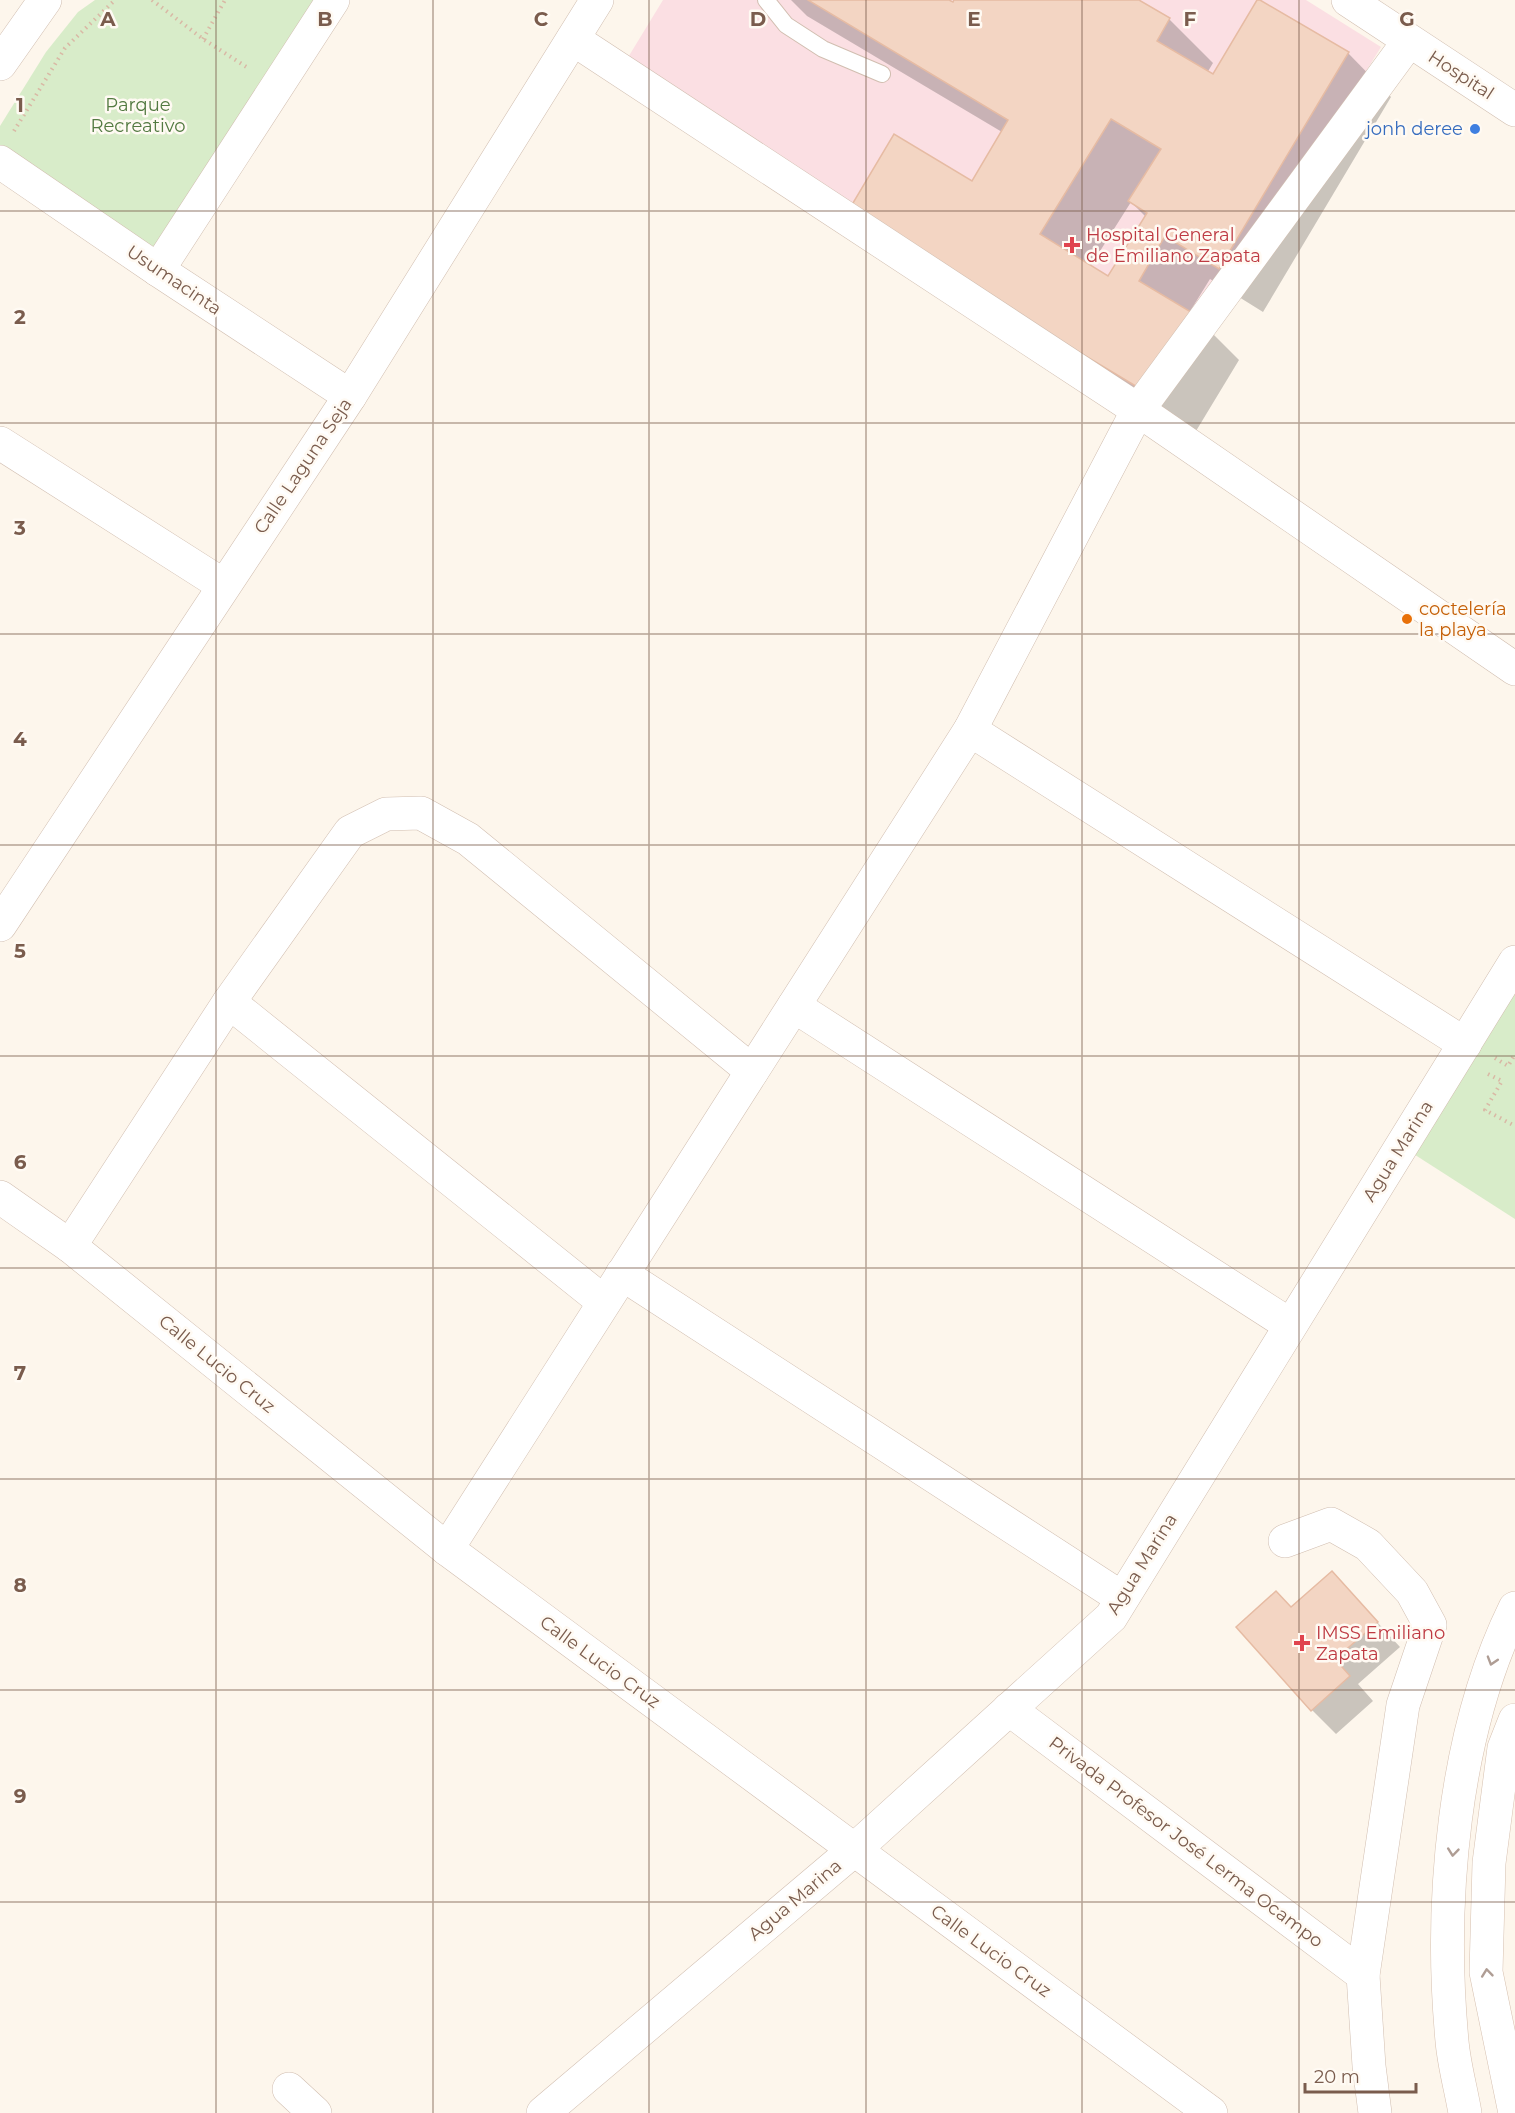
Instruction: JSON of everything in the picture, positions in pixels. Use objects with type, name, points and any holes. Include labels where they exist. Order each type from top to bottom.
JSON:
[{"type":"street","points":[[0,64],[45,0]]},
{"type":"street","points":[[158,270],[333,0]]},
{"type":"street","name":"Calle Laguna Seja","points":[[0,925],[350,396],[597,0]]},
{"type":"street","name":"Hospital","points":[[1348,0],[1515,110]]},
{"type":"street","points":[[573,39],[1138,410],[1515,669]]},
{"type":"street","points":[[447,1549],[970,730],[1138,410],[1409,41]]},
{"type":"street","name":"Usumacinta","points":[[4,151],[158,270],[350,396]]},
{"type":"street","points":[[0,443],[223,585]]},
{"type":"street","points":[[970,730],[1461,1050]]},
{"type":"street","points":[[69,1246],[229,1002],[350,832],[387,814],[421,813],[468,839],[752,1071]]},
{"type":"street","name":"Agua Marina","points":[[543,2113],[854,1850],[1111,1617],[1515,962]]},
{"type":"street","points":[[229,1002],[604,1302]]},
{"type":"street","points":[[794,1006],[1290,1325]]},
{"type":"street","name":"Calle Lucio Cruz","points":[[0,1197],[69,1246],[447,1549],[854,1850],[1176,2103],[1211,2113]]},
{"type":"street","points":[[622,1274],[1122,1598]]},
{"type":"street","points":[[1285,1541],[1331,1524],[1368,1545],[1412,1592],[1430,1624],[1403,1705],[1364,1975],[1369,2066],[1375,2113]]},
{"type":"street","points":[[1466,2113],[1452,2043],[1448,1966],[1450,1882],[1458,1805],[1471,1728],[1498,1641],[1515,1608]]},
{"type":"street","name":"Privada Profesor José Lerma Ocampo","points":[[1009,1709],[1364,1975]]},
{"type":"street","points":[[1511,1741],[1489,1863],[1486,1972],[1505,2025],[1515,2113]]},
{"type":"street","points":[[289,2090],[315,2113]]},
{"type":"lane","points":[[766,0],[786,25],[823,49],[882,74]]},
{"type":"path","points":[[4,151],[65,48],[115,0]]},
{"type":"path","points":[[152,0],[203,39],[252,71],[273,94]]},
{"type":"path","points":[[203,39],[225,0]]},
{"type":"path","points":[[1461,1050],[1502,1081],[1485,1110],[1515,1126]]},
{"type":"shaded area","name":"Hospital General de Emiliano Zapata","points":[[663,0],[1306,0],[1381,47],[1157,409],[613,82]]},
{"type":"green space","name":"Parque Recreativo","points":[[95,0],[341,0],[173,266],[0,167],[0,126],[46,52],[78,12]]},
{"type":"green space","points":[[1515,989],[1515,1219],[1409,1151]]},
{"type":"building","points":[[808,0],[949,0],[953,2],[954,0],[1139,0],[1170,18],[1157,41],[1213,74],[1257,0],[1260,0],[1349,52],[1219,269],[1165,236],[1139,281],[1196,315],[1149,394],[847,213],[894,134],[972,181],[1008,120]],"holes":[[[1111,119],[1161,149],[1128,201],[1147,213],[1108,276],[1040,234]]]},
{"type":"building","name":"IMSS Emiliano Zapata","points":[[1332,1571],[1378,1622],[1335,1659],[1350,1676],[1311,1711],[1236,1627],[1276,1591],[1291,1607]]},
{"type":"place","name":"jonh deree","points":[[1475,129]]},
{"type":"place","name":"Hospital General de Emiliano Zapata","points":[[1072,245]]},
{"type":"place","name":"coctelería la playa","points":[[1407,619]]},
{"type":"place","name":"IMSS Emiliano Zapata","points":[[1302,1643]]}]
